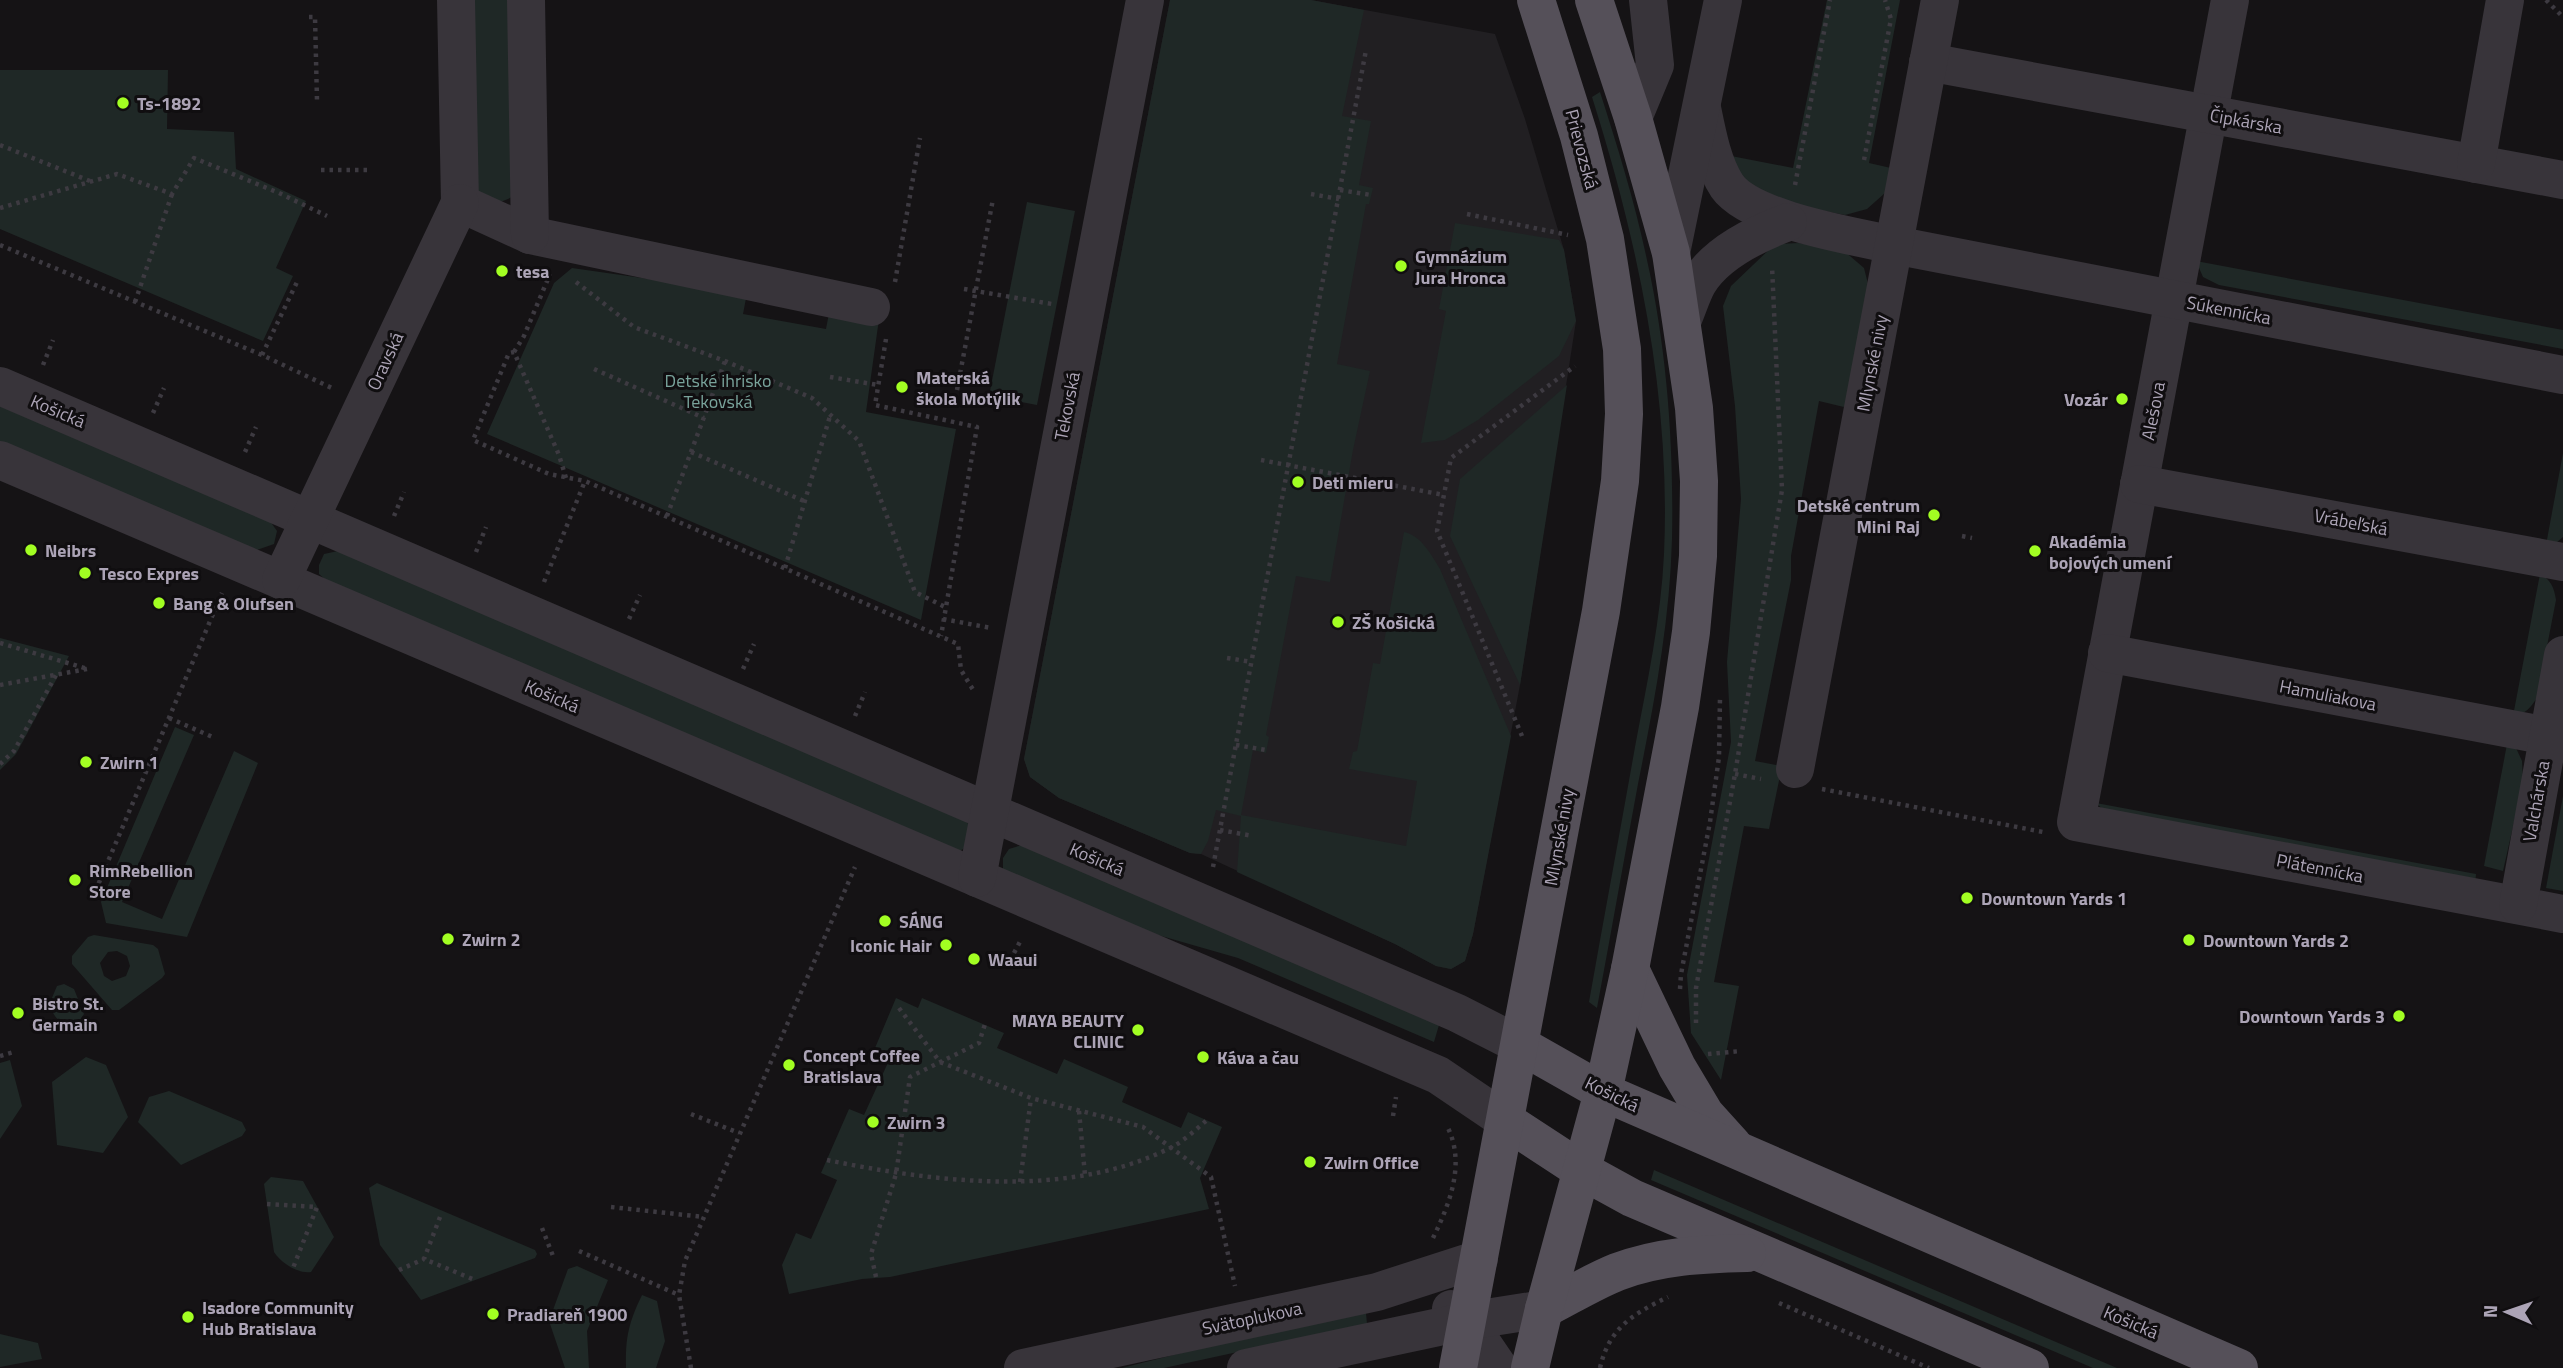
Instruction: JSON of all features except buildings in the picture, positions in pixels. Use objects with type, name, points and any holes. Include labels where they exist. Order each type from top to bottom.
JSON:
[{"type":"main road","name":"Prievozská","points":[[1536,0],[1579,135],[1605,239],[1616,301]]},
{"type":"main road","points":[[1531,1368],[1544,1309],[1603,1092],[1630,969],[1680,706],[1691,632],[1698,556],[1699,481],[1695,420],[1683,319],[1671,253],[1633,118],[1594,0]]},
{"type":"main road","name":"Mlynské nivy","points":[[1458,1368],[1601,611],[1620,481],[1624,414],[1622,349],[1616,301]]},
{"type":"main road","points":[[1630,969],[1677,1067],[1705,1114],[1739,1152]]},
{"type":"main road","name":"Košická","points":[[1520,1045],[1603,1092],[2239,1368]]},
{"type":"main road","name":"Košická","points":[[1506,1121],[1581,1170],[1632,1198],[2030,1368]]},
{"type":"main road","points":[[1544,1309],[1617,1272],[1667,1258],[1763,1252]]},
{"type":"street","name":"Oravská","points":[[310,519],[460,203],[456,0]]},
{"type":"street","points":[[526,0],[530,235]]},
{"type":"street","name":"Tekovská","points":[[990,812],[1145,0]]},
{"type":"street","points":[[1633,118],[1655,65],[1648,0]]},
{"type":"street","points":[[1671,253],[1723,0]]},
{"type":"street","name":"Mlynské nivy","points":[[1795,769],[1940,0]]},
{"type":"street","name":"Alešova","points":[[2076,822],[2230,0]]},
{"type":"street","points":[[2476,164],[2505,0]]},
{"type":"street","name":"Čipkárska","points":[[1928,62],[2563,180]]},
{"type":"street","points":[[1702,108],[1707,132],[1728,187],[1740,198],[1784,224],[1894,245]]},
{"type":"street","points":[[460,203],[530,235],[884,308]]},
{"type":"street","points":[[1683,319],[1699,282],[1720,258],[1756,235],[1784,224]]},
{"type":"street","name":"Súkennícka","points":[[1894,245],[2563,374]]},
{"type":"street","name":"Košická","points":[[0,386],[1457,1013],[1520,1045]]},
{"type":"street","name":"Košická","points":[[0,460],[1438,1075],[1506,1121]]},
{"type":"street","name":"Vrábeľská","points":[[2140,484],[2563,562]]},
{"type":"street","points":[[281,580],[310,519]]},
{"type":"street","name":"Hamuliakova","points":[[2107,653],[2548,736]]},
{"type":"street","name":"Valchárska","points":[[2518,905],[2563,655]]},
{"type":"street","points":[[977,878],[990,812]]},
{"type":"street","name":"Plátennícka","points":[[2076,822],[2563,914]]},
{"type":"street","name":"Svätoplukova","points":[[1023,1368],[1377,1292],[1479,1259]]},
{"type":"street","points":[[1377,1292],[1413,1290],[1437,1298],[1467,1321],[1499,1368]]},
{"type":"street","points":[[1246,1368],[1304,1363],[1467,1321],[1544,1309]]},
{"type":"path","points":[[1697,1028],[1696,988],[1735,775],[1782,490],[1772,262],[1784,224],[1830,0]]},
{"type":"path","points":[[1864,160],[1891,19],[1885,0]]},
{"type":"path","points":[[2546,0],[2563,17]]},
{"type":"path","points":[[309,17],[315,17],[317,101]]},
{"type":"path","points":[[1213,867],[1366,50]]},
{"type":"path","points":[[920,138],[884,308],[875,405],[977,427],[941,636]]},
{"type":"path","points":[[0,145],[91,181]]},
{"type":"path","points":[[135,302],[172,194],[194,158],[327,216]]},
{"type":"path","points":[[321,170],[369,170]]},
{"type":"path","points":[[0,208],[117,174],[172,194]]},
{"type":"path","points":[[1340,190],[1371,195]]},
{"type":"path","points":[[1311,194],[1339,199]]},
{"type":"path","points":[[957,390],[993,199]]},
{"type":"path","points":[[1467,214],[1569,235]]},
{"type":"path","points":[[0,246],[262,355],[345,394]]},
{"type":"path","points":[[560,274],[551,271],[524,335],[514,352],[509,353],[473,440],[549,474],[585,481],[958,644],[961,670],[980,701]]},
{"type":"path","points":[[569,277],[634,327],[725,361],[812,398],[859,441],[915,592],[945,607]]},
{"type":"path","points":[[262,355],[297,282]]},
{"type":"path","points":[[964,289],[1054,305]]},
{"type":"path","points":[[42,367],[53,340]]},
{"type":"path","points":[[514,352],[559,455],[566,478]]},
{"type":"path","points":[[667,516],[725,361]]},
{"type":"path","points":[[1522,736],[1437,531],[1451,458],[1575,366]]},
{"type":"path","points":[[594,369],[704,418]]},
{"type":"path","points":[[830,377],[878,385]]},
{"type":"path","points":[[153,413],[164,388]]},
{"type":"path","points":[[785,568],[830,416]]},
{"type":"path","points":[[245,452],[256,427]]},
{"type":"path","points":[[691,452],[804,501]]},
{"type":"path","points":[[1261,460],[1444,495]]},
{"type":"path","points":[[544,583],[585,481]]},
{"type":"path","points":[[394,516],[404,492]]},
{"type":"path","points":[[475,552],[486,527]]},
{"type":"path","points":[[1962,536],[1972,538]]},
{"type":"path","points":[[92,899],[169,718],[211,609],[222,592]]},
{"type":"path","points":[[629,620],[640,595]]},
{"type":"path","points":[[211,609],[248,604]]},
{"type":"path","points":[[943,620],[1002,631]]},
{"type":"path","points":[[0,643],[88,669],[0,685]]},
{"type":"path","points":[[743,670],[754,644]]},
{"type":"path","points":[[1227,658],[1252,662]]},
{"type":"path","points":[[0,764],[14,751],[56,675]]},
{"type":"path","points":[[855,716],[865,692]]},
{"type":"path","points":[[169,718],[215,738]]},
{"type":"path","points":[[1236,745],[1266,750]]},
{"type":"path","points":[[1220,830],[1253,836]]},
{"type":"path","points":[[691,1368],[679,1295],[685,1261],[855,867]]},
{"type":"path","points":[[1014,953],[1021,938]]},
{"type":"path","points":[[899,1008],[940,1062],[1031,1098],[1143,1127],[1211,1177],[1237,1292]]},
{"type":"path","points":[[876,1277],[871,1254],[896,1174],[910,1077],[979,1043],[985,1024]]},
{"type":"path","points":[[1697,1055],[1741,1051]]},
{"type":"path","points":[[0,1056],[14,1052]]},
{"type":"path","points":[[1393,1116],[1396,1097]]},
{"type":"path","points":[[1020,1182],[1031,1098]]},
{"type":"path","points":[[1079,1111],[1085,1175]]},
{"type":"path","points":[[691,1114],[739,1133]]},
{"type":"path","points":[[827,1160],[896,1174],[1020,1182],[1106,1173],[1170,1149],[1207,1120]]},
{"type":"path","points":[[1430,1243],[1443,1217],[1457,1163],[1455,1142],[1445,1123]]},
{"type":"path","points":[[267,1204],[317,1207],[293,1268]]},
{"type":"path","points":[[611,1208],[704,1217]]},
{"type":"path","points":[[399,1270],[424,1259],[440,1217]]},
{"type":"path","points":[[542,1228],[553,1256]]},
{"type":"path","points":[[579,1251],[679,1295]]},
{"type":"path","points":[[424,1259],[475,1280]]},
{"type":"path","points":[[1600,1368],[1610,1337],[1643,1309],[1673,1295]]},
{"type":"path","points":[[1770,1299],[1929,1368]]},
{"type":"shaded area","points":[[1170,0],[1311,0],[1495,34],[1525,119],[1564,250],[1576,321],[1520,685],[1473,934],[1465,961],[1451,969],[1436,966],[1395,944],[1201,854],[1190,853],[1059,798],[1030,777],[1024,759]]},
{"type":"green space","points":[[469,0],[518,0],[516,194],[502,201],[488,200],[478,195]]},
{"type":"green space","points":[[1170,0],[1311,0],[1364,10],[1342,116],[1371,121],[1359,185],[1373,188],[1369,204],[1366,204],[1337,364],[1370,371],[1330,582],[1296,576],[1266,735],[1269,737],[1266,753],[1253,750],[1241,815],[1406,846],[1417,781],[1349,769],[1353,752],[1357,751],[1373,663],[1380,664],[1404,532],[1416,537],[1440,569],[1511,736],[1473,934],[1465,961],[1451,969],[1436,966],[1395,944],[1237,872],[1241,816],[1216,810],[1208,841],[1201,854],[1190,853],[1059,798],[1030,777],[1024,759]]},
{"type":"green space","points":[[1827,0],[1900,0],[1869,163],[1891,168],[1885,193],[1867,209],[1845,215],[1767,200],[1749,189],[1726,155],[1793,168]]},
{"type":"green space","points":[[0,70],[168,70],[167,129],[234,132],[236,169],[306,201],[276,268],[293,276],[263,341],[0,229]]},
{"type":"green space","points":[[1600,92],[1632,197],[1660,328],[1668,398],[1672,539],[1660,662],[1597,1008],[1589,1002],[1657,627],[1664,554],[1665,496],[1657,380],[1648,323],[1624,209],[1592,97]]},
{"type":"green space","points":[[1027,202],[1075,211],[1037,405],[989,396]]},
{"type":"green space","points":[[1455,223],[1559,240],[1564,250],[1576,321],[1559,356],[1478,420],[1445,440],[1421,443],[1446,311],[1439,309]]},
{"type":"green space","points":[[1799,243],[1843,250],[1864,268],[1870,292],[1848,408],[1819,401],[1791,556],[1791,580],[1755,761],[1782,766],[1769,829],[1744,826],[1714,982],[1739,986],[1721,1080],[1691,1033],[1687,975],[1731,742],[1727,662],[1741,499],[1735,406],[1723,306],[1731,286],[1775,244]]},
{"type":"green space","points":[[2196,261],[2563,330],[2563,349],[2219,285],[2203,277]]},
{"type":"green space","name":"Detské ihrisko Tekovská","points":[[572,268],[747,293],[743,314],[826,329],[830,308],[879,319],[866,412],[956,429],[921,620],[487,434],[554,283]]},
{"type":"green space","points":[[1567,385],[1520,685],[1450,536],[1460,479]]},
{"type":"green space","points":[[0,406],[270,521],[277,531],[274,544],[254,551],[0,442]]},
{"type":"green space","points":[[2563,453],[2563,537],[2546,545]]},
{"type":"green space","points":[[338,551],[965,820],[974,831],[972,843],[960,851],[330,584],[319,574],[319,565],[324,554]]},
{"type":"green space","points":[[2540,574],[2551,584],[2556,600],[2537,698],[2527,710],[2513,716]]},
{"type":"green space","points":[[0,638],[69,656],[16,754],[0,770]]},
{"type":"green space","points":[[175,727],[194,735],[122,902],[162,919],[234,751],[258,763],[187,937],[106,923],[101,902]]},
{"type":"green space","points":[[2507,744],[2516,748],[2522,761],[2523,782],[2503,871],[2484,866]]},
{"type":"green space","points":[[2563,796],[2563,891],[2546,888]]},
{"type":"green space","points":[[2096,803],[2476,874],[2475,885],[2108,814]]},
{"type":"green space","points":[[1022,845],[1439,1025],[1434,1042],[1238,958],[1123,925],[1003,870],[1003,858],[1009,849]]},
{"type":"green space","points":[[94,935],[153,945],[158,949],[165,974],[119,1010],[112,1010],[72,964],[72,956],[88,937]],"holes":[[[117,951],[127,956],[130,966],[126,976],[112,981],[104,976],[100,963],[108,952]]]},
{"type":"green space","points":[[64,984],[74,989],[84,1014],[80,1020],[60,1021],[49,1005],[57,986]]},
{"type":"green space","points":[[896,998],[918,1008],[922,998],[1004,1033],[997,1048],[1057,1074],[1064,1059],[1128,1087],[1122,1102],[1181,1128],[1188,1112],[1222,1127],[1200,1178],[1209,1209],[890,1277],[862,1279],[789,1294],[782,1265],[796,1233],[811,1239],[837,1180],[821,1173],[849,1109],[864,1115],[891,1056],[875,1048]]},
{"type":"green space","points":[[86,1057],[106,1065],[128,1117],[103,1153],[57,1145],[52,1082]]},
{"type":"green space","points":[[10,1060],[22,1106],[0,1139],[0,1063]]},
{"type":"green space","points":[[169,1091],[242,1122],[246,1130],[242,1136],[181,1165],[138,1122],[149,1097]]},
{"type":"green space","points":[[1654,1170],[2117,1368],[2093,1368],[1651,1180]]},
{"type":"green space","points":[[271,1177],[303,1181],[334,1237],[311,1272],[290,1267],[274,1252],[264,1184]]},
{"type":"green space","points":[[377,1183],[535,1250],[537,1254],[535,1258],[421,1300],[380,1245],[369,1188]]},
{"type":"green space","points":[[577,1266],[608,1280],[587,1331],[589,1368],[565,1368],[549,1321],[568,1269]]},
{"type":"green space","points":[[642,1295],[657,1301],[665,1341],[656,1368],[626,1368],[629,1330]]},
{"type":"green space","points":[[1366,1313],[1367,1324],[1164,1368],[1122,1368],[1189,1351]]},
{"type":"green space","points":[[0,1334],[38,1343],[42,1359],[0,1367]]},
{"type":"place","name":"Ts-1892","points":[[123,103]]},
{"type":"place","name":"Gymnázium Jura Hronca","points":[[1401,266]]},
{"type":"place","name":"tesa","points":[[502,271]]},
{"type":"place","name":"Materská škola Motýlik","points":[[902,387]]},
{"type":"place","name":"Vozár","points":[[2122,399]]},
{"type":"place","name":"Deti mieru","points":[[1298,482]]},
{"type":"place","name":"Detské centrum Mini Raj","points":[[1934,515]]},
{"type":"place","name":"Neibrs","points":[[31,550]]},
{"type":"place","name":"Akadémia bojových umení","points":[[2035,551]]},
{"type":"place","name":"Tesco Expres","points":[[85,573]]},
{"type":"place","name":"Bang & Olufsen","points":[[159,603]]},
{"type":"place","name":"ZŠ Košická","points":[[1338,622]]},
{"type":"place","name":"Zwirn 1","points":[[86,762]]},
{"type":"place","name":"RimRebellion Store","points":[[75,880]]},
{"type":"place","name":"Downtown Yards 1","points":[[1967,898]]},
{"type":"place","name":"SÁNG","points":[[885,921]]},
{"type":"place","name":"Zwirn 2","points":[[448,939]]},
{"type":"place","name":"Downtown Yards 2","points":[[2189,940]]},
{"type":"place","name":"Iconic Hair","points":[[946,945]]},
{"type":"place","name":"Waaui","points":[[974,959]]},
{"type":"place","name":"Bistro St. Germain","points":[[18,1013]]},
{"type":"place","name":"Downtown Yards 3","points":[[2399,1016]]},
{"type":"place","name":"MAYA BEAUTY CLINIC","points":[[1138,1030]]},
{"type":"place","name":"Káva a čau","points":[[1203,1057]]},
{"type":"place","name":"Concept Coffee Bratislava","points":[[789,1065]]},
{"type":"place","name":"Zwirn 3","points":[[873,1122]]},
{"type":"place","name":"Zwirn Office","points":[[1310,1162]]},
{"type":"place","name":"Pradiareň 1900","points":[[493,1314]]},
{"type":"place","name":"Isadore Community Hub Bratislava","points":[[188,1317]]}]
